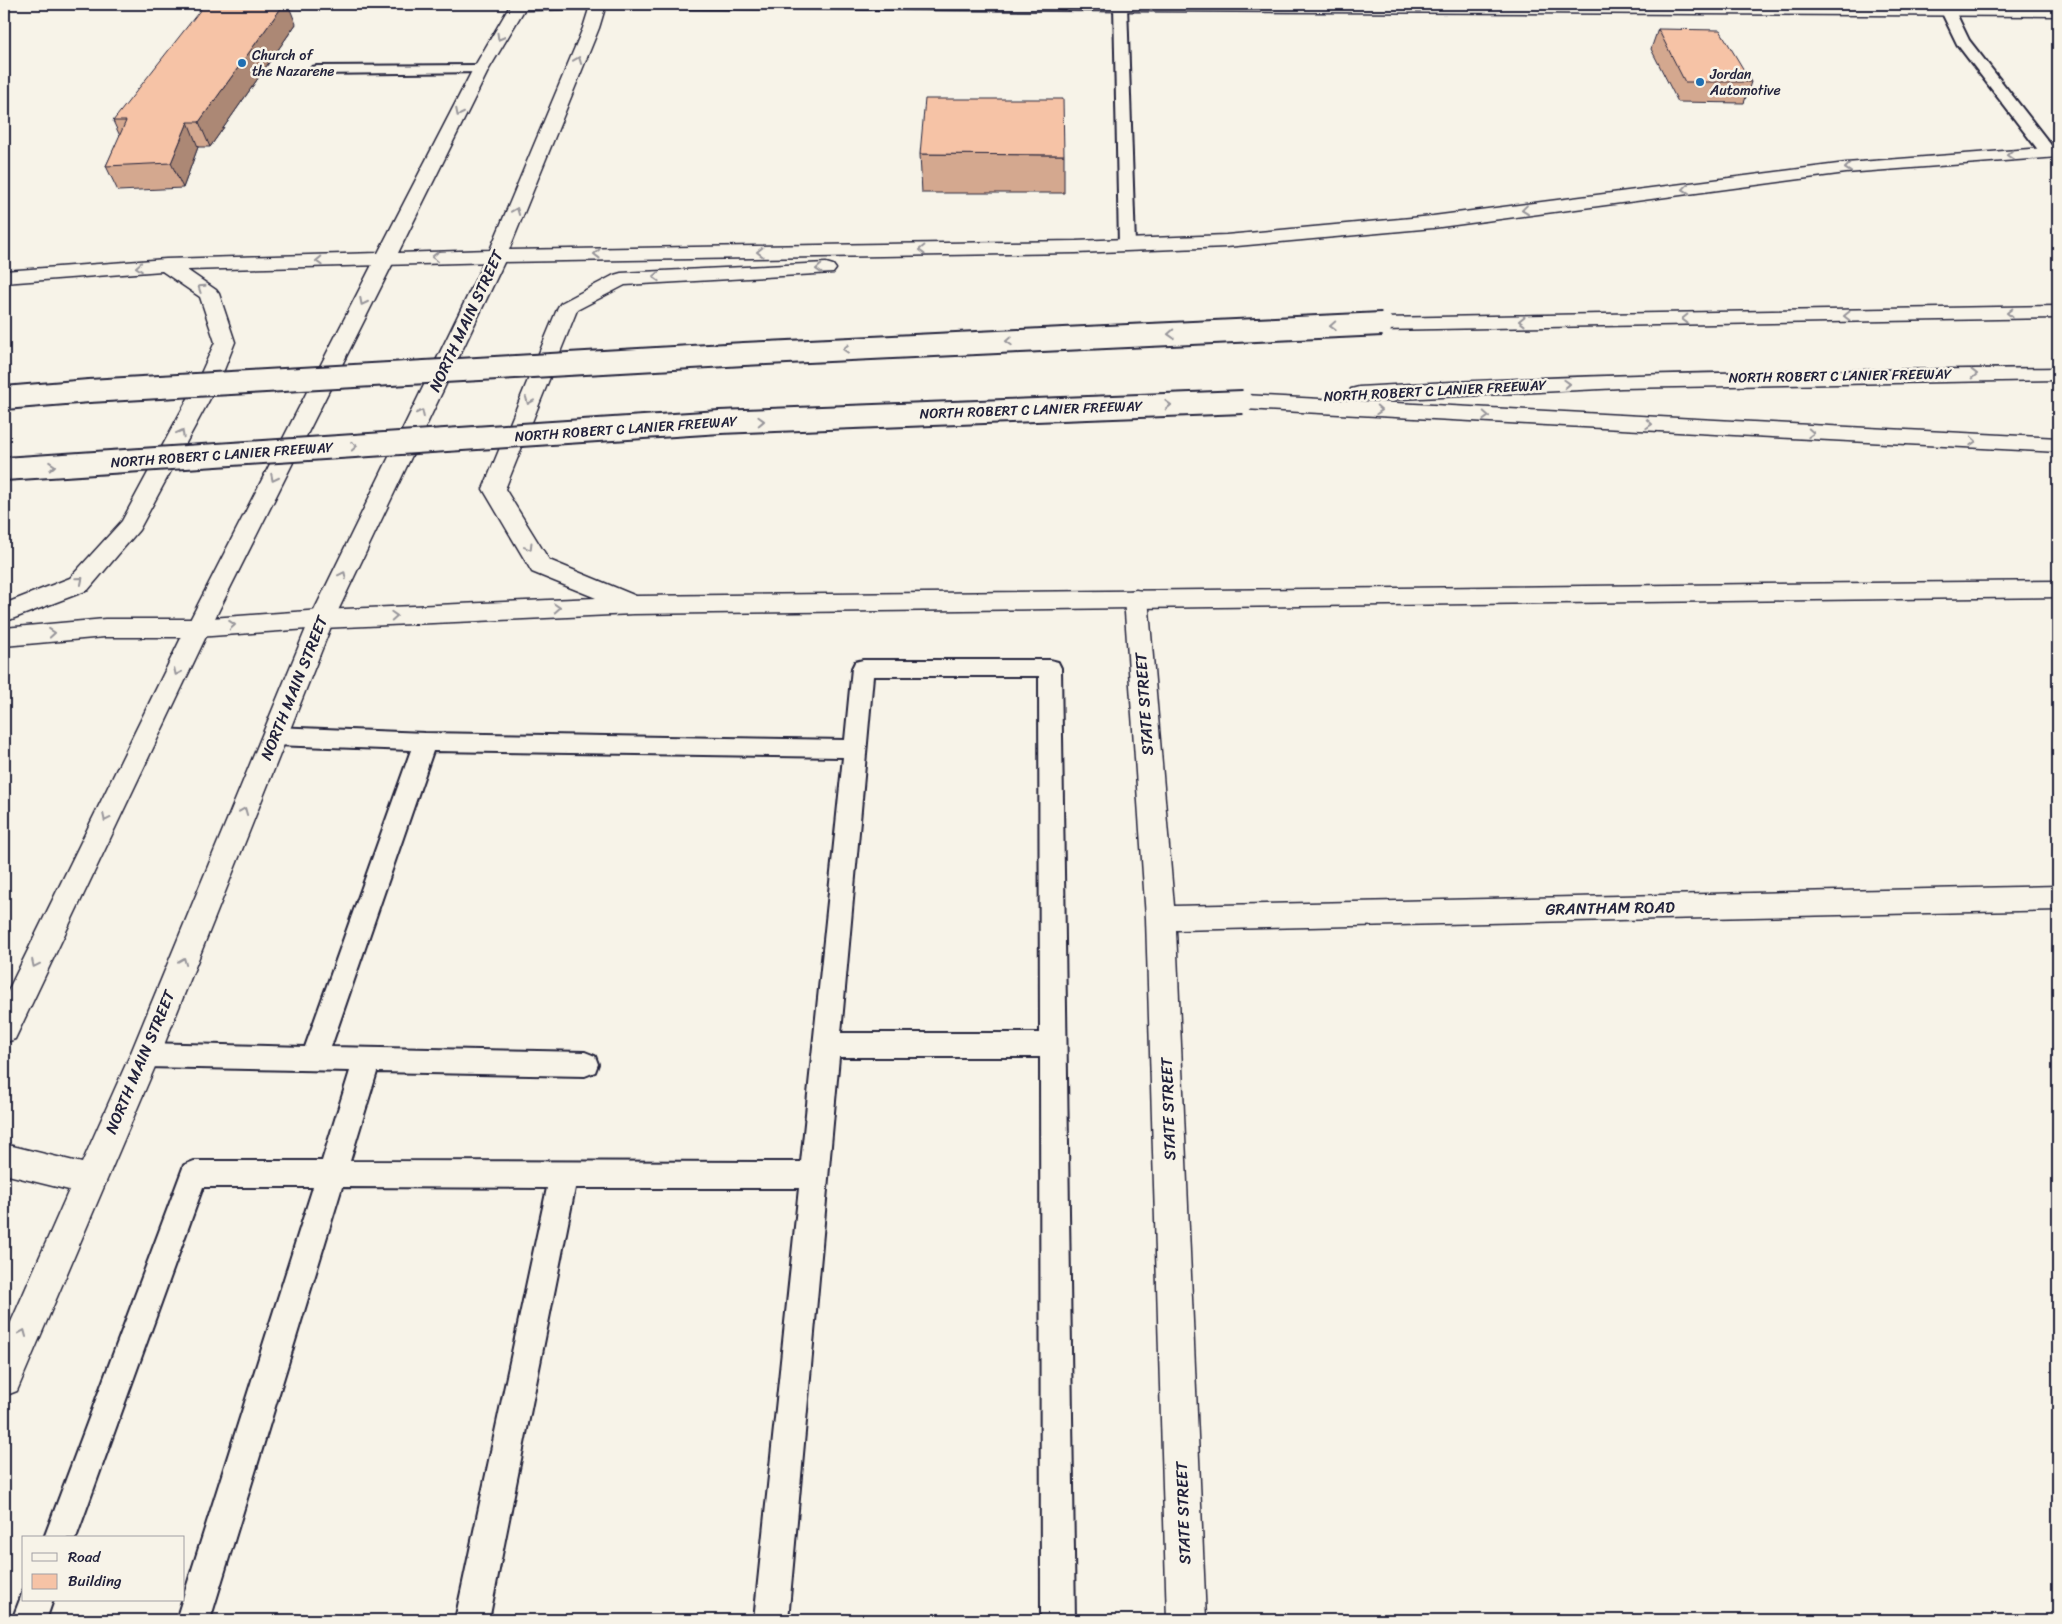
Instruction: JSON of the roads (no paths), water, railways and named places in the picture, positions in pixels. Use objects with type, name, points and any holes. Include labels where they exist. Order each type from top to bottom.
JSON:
[{"type":"main road","points":[[4,1030],[198,628],[481,69],[518,5],[596,4]]},
{"type":"main road","name":"NORTH MAIN STREET","points":[[4,1378],[145,1055],[322,619],[497,256],[591,28],[596,4]]},
{"type":"main road","points":[[606,4],[1944,7],[2058,11]]},
{"type":"main road","points":[[4,276],[166,265],[497,256],[1076,247],[1226,241],[1423,222],[1846,168],[2053,152]]},
{"type":"main road","points":[[633,604],[540,566],[494,489],[568,307],[621,279],[960,262],[1076,247]]},
{"type":"main road","points":[[4,613],[79,584],[131,525],[209,380],[225,342],[209,294],[166,265]]},
{"type":"main road","points":[[4,398],[89,391],[744,354],[1382,324],[2058,312]]},
{"type":"main road","name":"NORTH ROBERT C LANIER FREEWAY","points":[[4,469],[720,422],[1243,402],[1431,389],[1776,376],[2058,374]]},
{"type":"main road","points":[[1243,402],[2058,445]]},
{"type":"main road","points":[[4,637],[105,628],[198,628],[322,619],[633,604],[2058,589]]},
{"type":"main road","name":"STATE STREET","points":[[1136,598],[1161,918],[1187,1620]]},
{"type":"main road","name":"GRANTHAM ROAD","points":[[1161,918],[2058,898]]},
{"type":"main road","points":[[4,1158],[90,1180]]},
{"type":"lane","points":[[1120,4],[1127,245]]},
{"type":"lane","points":[[1944,7],[1962,41],[2053,152]]},
{"type":"lane","points":[[317,70],[481,69]]},
{"type":"lane","points":[[771,1620],[862,668],[1050,668],[1058,1620]]},
{"type":"lane","points":[[274,736],[425,742],[854,749]]},
{"type":"lane","points":[[314,1058],[425,742]]},
{"type":"lane","points":[[826,1045],[1053,1045]]},
{"type":"lane","points":[[145,1055],[585,1064]]},
{"type":"lane","points":[[193,1620],[367,1060]]},
{"type":"lane","points":[[61,1536],[194,1174],[814,1175]]},
{"type":"lane","points":[[472,1620],[564,1174]]},
{"type":"lane","points":[[29,1620],[35,1602]]},
{"type":"place","name":"Church of the Nazarene","points":[[242,63]]},
{"type":"place","name":"Jordan Automotive","points":[[1700,82]]}]
